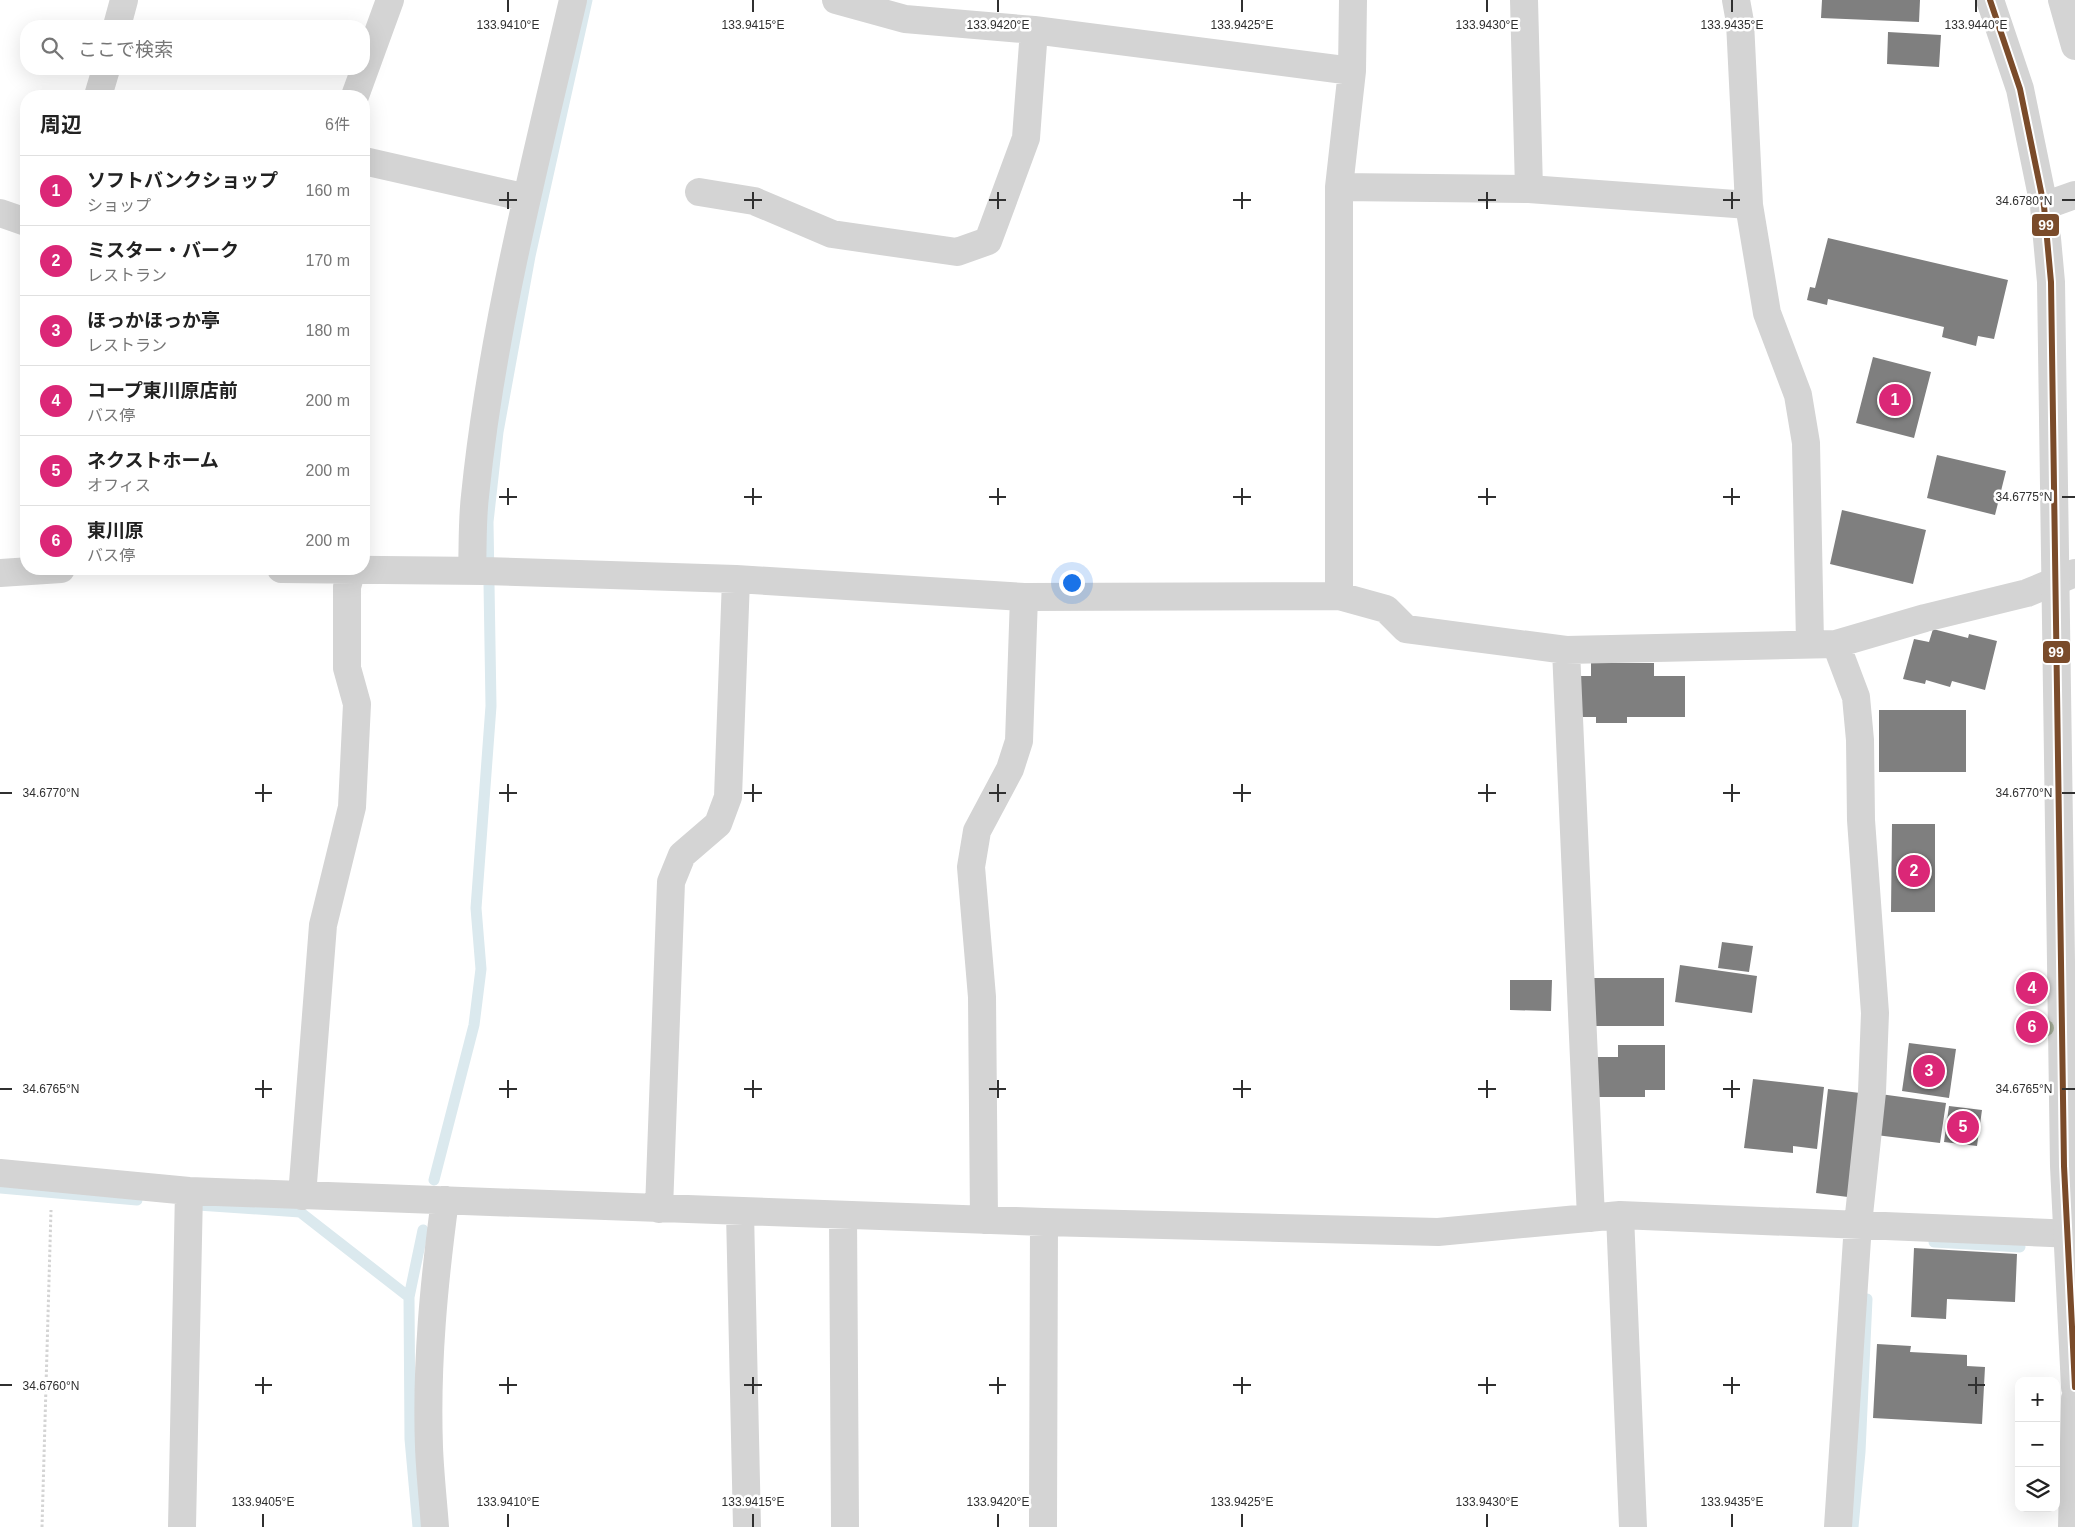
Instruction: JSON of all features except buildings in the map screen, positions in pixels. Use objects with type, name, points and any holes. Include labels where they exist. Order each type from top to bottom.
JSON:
[{"type":"street","points":[[119,20],[124,0]]},
{"type":"street","points":[[370,55],[390,0]]},
{"type":"street","points":[[482,572],[474,498],[487,401],[527,198],[573,0]]},
{"type":"street","points":[[836,0],[904,19],[1034,30],[1352,71]]},
{"type":"street","points":[[1339,596],[1339,187],[1352,71],[1353,0]]},
{"type":"street","points":[[1524,0],[1528,189]]},
{"type":"street","points":[[1736,0],[1740,22],[1749,205],[1767,313],[1798,395],[1806,443],[1823,643],[1856,697],[1860,740],[1861,820],[1875,1013],[1872,1092],[1858,1224],[1838,1527]]},
{"type":"street","points":[[1990,0],[2020,89],[2044,206],[2052,308],[2065,576],[2064,1156],[2071,1234],[2075,1387]]},
{"type":"street","points":[[2062,0],[2075,46]]},
{"type":"street","points":[[700,192],[754,201],[832,234],[957,252],[988,241],[1026,138],[1034,30]]},
{"type":"street","points":[[100,90],[104,75]]},
{"type":"street","points":[[357,90],[363,75]]},
{"type":"street","points":[[370,161],[527,198]]},
{"type":"street","points":[[1339,187],[1528,189],[1749,205]]},
{"type":"street","points":[[2044,206],[2075,195]]},
{"type":"street","points":[[0,213],[20,220]]},
{"type":"street","points":[[370,570],[736,579],[1024,597],[1339,596],[1386,609],[1406,629],[1566,650],[1823,643],[2027,593],[2065,576]]},
{"type":"street","points":[[0,573],[20,572]]},
{"type":"street","points":[[302,1196],[323,925],[352,806],[357,704],[346,668],[346,587],[350,575]]},
{"type":"street","points":[[659,1209],[671,882],[682,854],[718,824],[728,797],[736,579]]},
{"type":"street","points":[[984,1220],[982,997],[971,867],[977,831],[1010,769],[1019,741],[1024,597]]},
{"type":"street","points":[[1566,650],[1591,1218]]},
{"type":"street","points":[[0,1174],[189,1201],[302,1196],[1044,1222],[1438,1232],[1620,1215],[2071,1234]]},
{"type":"street","points":[[435,1527],[429,1448],[429,1388],[435,1275],[445,1200]]},
{"type":"street","points":[[182,1527],[189,1201]]},
{"type":"street","points":[[740,1212],[747,1527]]},
{"type":"street","points":[[843,1215],[845,1527]]},
{"type":"street","points":[[1620,1215],[1633,1527]]},
{"type":"street","points":[[1043,1527],[1044,1222]]},
{"type":"street","points":[[2072,1527],[2075,1399]]},
{"type":"path","points":[[42,1527],[51,1206]]},
{"type":"waterway","points":[[434,1180],[474,1025],[481,969],[476,908],[491,706],[488,522],[498,432],[530,256],[587,0]]},
{"type":"waterway","points":[[0,1188],[137,1200]]},
{"type":"waterway","points":[[198,1205],[300,1212],[409,1297],[410,1439],[418,1527]]},
{"type":"waterway","points":[[409,1297],[423,1230]]},
{"type":"waterway","points":[[1934,1242],[2020,1247]]},
{"type":"waterway","points":[[1853,1527],[1860,1452],[1867,1299]]},
{"type":"transit line","name":"99","points":[[1990,0],[2020,89],[2044,206],[2051,282],[2064,1166],[2075,1387]]},
{"type":"place","name":"ソフトバンクショップ","points":[[1895,400]]},
{"type":"place","name":"ミスター・バーク","points":[[1914,871]]},
{"type":"place","name":"コープ東川原店前","points":[[2032,988]]},
{"type":"place","name":"東川原","points":[[2032,1027]]},
{"type":"place","name":"ほっかほっか亭","points":[[1929,1071]]},
{"type":"place","name":"ネクストホーム","points":[[1963,1127]]}]
